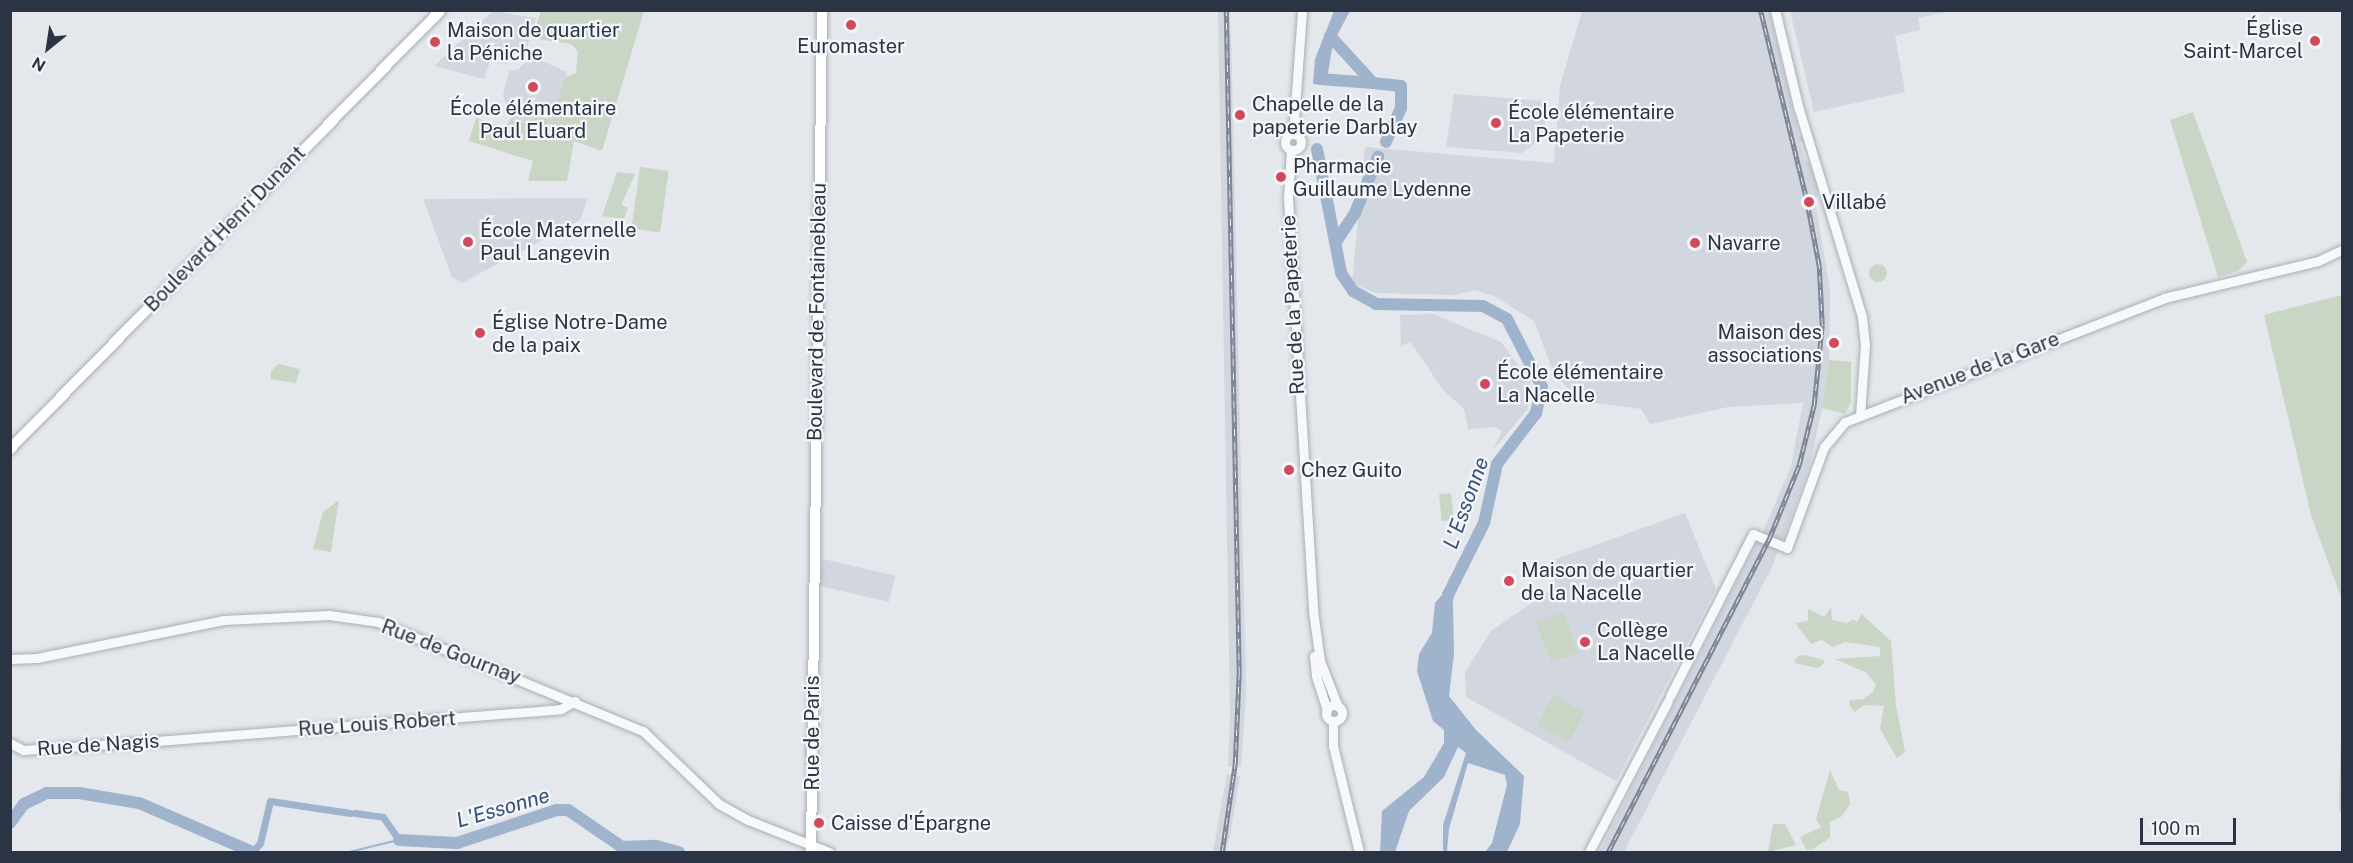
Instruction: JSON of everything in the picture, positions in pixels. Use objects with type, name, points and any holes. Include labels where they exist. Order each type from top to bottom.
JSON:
[{"type":"main road","name":"Boulevard Henri Dunant","points":[[10,449],[441,10]]},
{"type":"main road","name":"Boulevard de Fontainebleau","points":[[812,614],[822,10]]},
{"type":"main road","name":"Rue de Paris","points":[[811,848],[812,614]]},
{"type":"street","name":"Rue de la Papeterie","points":[[1302,10],[1293,134],[1285,140],[1291,150],[1288,198],[1314,627],[1320,676]]},
{"type":"street","points":[[1775,10],[1798,106],[1862,317],[1860,416]]},
{"type":"street","name":"Avenue de la Gare","points":[[1589,852],[1753,534],[1787,548],[1827,441],[1840,426],[1860,416],[2164,298],[2318,261],[2343,250]]},
{"type":"street","name":"Rue de Gournay","points":[[10,659],[37,658],[207,622],[346,616],[378,622],[617,719],[654,738],[719,804],[748,820],[811,848],[829,852]]},
{"type":"street","points":[[1320,676],[1338,707],[1341,717],[1333,721]]},
{"type":"street","points":[[1320,676],[1327,717],[1333,721]]},
{"type":"street","name":"Rue Louis Robert","points":[[176,739],[567,709],[575,701]]},
{"type":"street","points":[[1327,710],[1338,707]]},
{"type":"street","points":[[1333,721],[1333,746],[1359,852]]},
{"type":"street","name":"Rue de Nagis","points":[[10,743],[20,750],[176,739]]},
{"type":"shaded area","points":[[1790,10],[1953,11],[1918,18],[1920,30],[1895,36],[1905,92],[1814,112]]},
{"type":"shaded area","points":[[493,11],[536,18],[526,52],[521,57],[510,53],[507,64],[490,62],[484,79],[434,66]]},
{"type":"shaded area","points":[[1218,11],[1230,11],[1232,71],[1246,692],[1241,767],[1228,766],[1230,715]]},
{"type":"shaded area","points":[[1582,11],[1769,11],[1799,136],[1802,136],[1804,142],[1800,143],[1804,158],[1810,164],[1818,193],[1815,202],[1830,290],[1829,360],[1822,408],[1810,465],[1782,542],[1762,534],[1791,466],[1803,403],[1728,407],[1650,424],[1641,409],[1581,401],[1554,374],[1534,321],[1496,297],[1475,290],[1454,295],[1375,293],[1352,283],[1365,147],[1554,163],[1560,86]]},
{"type":"shaded area","name":"École élémentaire Paul Eluard","points":[[531,56],[567,72],[552,120],[531,125],[511,119],[503,96],[509,71],[519,69]]},
{"type":"shaded area","name":"École élémentaire La Papeterie","points":[[1454,94],[1545,101],[1545,136],[1522,153],[1446,147]]},
{"type":"shaded area","points":[[588,198],[580,220],[462,283],[452,277],[423,199]]},
{"type":"shaded area","name":"École élémentaire La Nacelle","points":[[1433,314],[1501,342],[1530,382],[1532,394],[1527,410],[1493,450],[1502,431],[1495,427],[1468,429],[1464,409],[1443,390],[1410,341],[1401,347],[1400,315]]},
{"type":"shaded area","name":"Collège La Nacelle","points":[[1685,513],[1716,589],[1616,781],[1466,697],[1465,672],[1491,631],[1556,586],[1548,562]]},
{"type":"shaded area","points":[[1758,540],[1778,551],[1772,567],[1624,852],[1599,852]]},
{"type":"shaded area","points":[[823,559],[895,576],[889,602],[817,585]]},
{"type":"shaded area","points":[[1227,774],[1240,776],[1231,830],[1226,852],[1213,852]]},
{"type":"green space","points":[[541,11],[644,11],[602,151],[574,141],[567,181],[528,181],[533,161],[469,141],[476,118],[504,127],[511,119],[531,125],[536,116],[552,120],[565,77],[576,73],[578,52],[571,44],[532,38]]},
{"type":"green space","points":[[2193,112],[2247,262],[2238,271],[2218,277],[2170,120]]},
{"type":"green space","points":[[640,167],[669,171],[660,232],[631,228]]},
{"type":"green space","points":[[617,172],[635,174],[621,205],[628,208],[624,219],[602,216]]},
{"type":"green space","points":[[1878,264],[1884,267],[1887,273],[1884,279],[1878,282],[1872,279],[1869,273],[1872,267]]},
{"type":"green space","points":[[2342,295],[2342,600],[2311,515],[2264,315]]},
{"type":"green space","points":[[1829,360],[1851,362],[1851,402],[1845,414],[1822,408]]},
{"type":"green space","points":[[278,364],[300,369],[296,383],[271,379],[271,371]]},
{"type":"green space","points":[[1451,493],[1454,520],[1442,521],[1439,494]]},
{"type":"green space","points":[[339,500],[331,552],[313,549],[323,512]]},
{"type":"green space","points":[[1831,608],[1832,620],[1847,623],[1854,619],[1857,623],[1861,614],[1891,641],[1896,706],[1905,752],[1897,758],[1880,729],[1884,706],[1864,705],[1855,712],[1849,705],[1850,700],[1863,699],[1873,692],[1876,684],[1865,672],[1835,659],[1880,656],[1880,647],[1845,642],[1833,647],[1822,640],[1811,644],[1795,623],[1808,621],[1808,609],[1824,617]]},
{"type":"green space","points":[[1563,612],[1578,652],[1551,663],[1536,622]]},
{"type":"green space","points":[[1806,655],[1823,660],[1825,663],[1818,668],[1794,663],[1798,656]]},
{"type":"green space","points":[[1553,695],[1585,712],[1569,742],[1537,725]]},
{"type":"green space","points":[[2342,700],[2342,812],[2339,811],[2339,797]]},
{"type":"green space","points":[[1830,770],[1839,790],[1848,792],[1850,804],[1841,817],[1830,822],[1830,838],[1811,850],[1806,849],[1800,837],[1821,827],[1816,819]]},
{"type":"green space","points":[[1773,824],[1785,824],[1796,845],[1768,852]]},
{"type":"water","points":[[1334,11],[1350,11],[1333,43],[1326,85],[1313,84],[1315,59]]},
{"type":"water","points":[[1441,596],[1453,604],[1454,654],[1449,696],[1476,730],[1524,776],[1520,824],[1507,852],[1485,852],[1492,843],[1507,785],[1505,775],[1468,763],[1449,829],[1447,852],[1443,852],[1443,825],[1466,753],[1458,747],[1444,777],[1409,811],[1395,852],[1380,852],[1382,811],[1424,777],[1444,743],[1444,730],[1433,721],[1417,671],[1419,654],[1432,633],[1435,603]]},
{"type":"waterway","points":[[1330,36],[1373,83],[1401,86],[1401,108],[1386,142]]},
{"type":"waterway","points":[[1320,79],[1373,83]]},
{"type":"waterway","name":"L'Essonne","points":[[1317,149],[1341,273],[1353,291],[1376,304],[1483,306],[1507,319],[1542,387],[1536,413],[1497,464],[1484,523],[1448,595],[1444,615]]},
{"type":"waterway","points":[[1336,242],[1355,213],[1378,157]]},
{"type":"waterway","name":"L'Essonne","points":[[10,823],[24,804],[47,793],[79,793],[139,803],[252,852]]},
{"type":"waterway","name":"L'Essonne","points":[[252,852],[260,843],[270,801],[350,813]]},
{"type":"waterway","name":"L'Essonne","points":[[399,840],[457,843],[557,810],[568,810],[622,847],[656,846],[679,852]]},
{"type":"waterway","name":"L'Essonne","points":[[355,813],[383,817],[399,840]]},
{"type":"waterway","name":"L'Essonne","points":[[349,852],[399,840]]},
{"type":"railway","points":[[1222,852],[1235,764],[1239,674],[1226,10]]},
{"type":"railway","points":[[1608,852],[1769,539],[1799,465],[1814,405],[1822,325],[1819,266],[1806,198],[1760,10]]},
{"type":"place","name":"Euromaster","points":[[851,25]]},
{"type":"place","name":"Église Saint-Marcel","points":[[2315,41]]},
{"type":"place","name":"Maison de quartier la Péniche","points":[[435,42]]},
{"type":"place","name":"École élémentaire Paul Eluard","points":[[533,87]]},
{"type":"place","name":"Chapelle de la papeterie Darblay","points":[[1240,115]]},
{"type":"place","name":"École élémentaire La Papeterie","points":[[1496,123]]},
{"type":"place","name":"Pharmacie Guillaume Lydenne","points":[[1281,177]]},
{"type":"place","name":"Villabé","points":[[1809,202]]},
{"type":"place","name":"École Maternelle Paul Langevin","points":[[468,242]]},
{"type":"place","name":"Navarre","points":[[1695,243]]},
{"type":"place","name":"Église Notre-Dame de la paix","points":[[480,333]]},
{"type":"place","name":"Maison des associations","points":[[1834,343]]},
{"type":"place","name":"École élémentaire La Nacelle","points":[[1485,384]]},
{"type":"place","name":"Chez Guito","points":[[1289,470]]},
{"type":"place","name":"Maison de quartier de la Nacelle","points":[[1509,581]]},
{"type":"place","name":"Collège La Nacelle","points":[[1585,642]]},
{"type":"place","name":"Caisse d'Épargne","points":[[819,823]]}]
